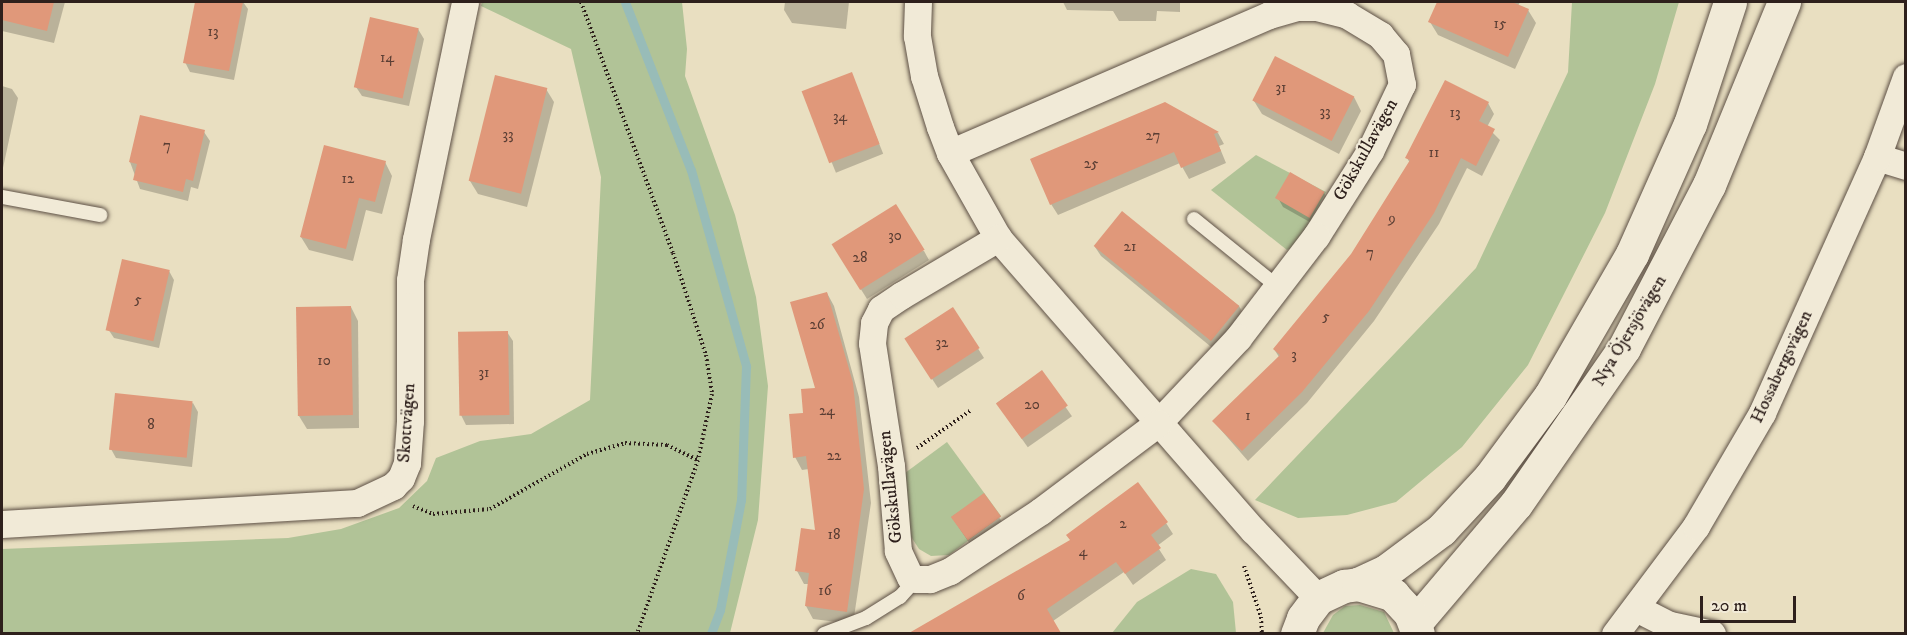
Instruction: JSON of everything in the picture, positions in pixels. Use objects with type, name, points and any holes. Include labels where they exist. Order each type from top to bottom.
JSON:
[{"type":"street","name":"Skottvägen","points":[[2,524],[357,503],[393,486],[407,463],[410,280],[416,239],[465,2]]},
{"type":"street","points":[[918,2],[917,36],[924,76],[950,153],[998,238],[1253,530],[1318,598],[1303,618],[1297,633]]},
{"type":"street","name":"Nya Öjersjövägen","points":[[1318,598],[1386,571],[1441,530],[1490,477],[1550,396],[1636,243],[1690,124],[1730,2]]},
{"type":"street","name":"Nya Öjersjövägen","points":[[1358,584],[1393,595],[1416,628],[1516,504],[1624,348],[1709,185],[1784,2]]},
{"type":"street","name":"Gökskullavägen","points":[[950,153],[1269,15],[1316,7],[1350,8],[1380,35],[1396,54],[1402,84],[1370,151],[1278,287],[1238,338],[1158,423],[1041,511],[950,571],[930,579],[916,579],[910,577],[898,551],[891,466],[872,342],[874,323],[882,309],[902,294],[998,238]]},
{"type":"street","name":"Hossabergsvägen","points":[[1615,633],[1696,526],[1762,413],[1877,157],[1905,77]]},
{"type":"street","points":[[1877,157],[1905,166]]},
{"type":"street","points":[[1636,608],[1670,625],[1712,633]]},
{"type":"lane","points":[[2,197],[100,215]]},
{"type":"lane","points":[[1194,219],[1278,287]]},
{"type":"lane","points":[[824,633],[866,618],[900,597],[916,579]]},
{"type":"path","points":[[581,2],[706,356],[712,394],[698,460],[638,633]]},
{"type":"path","points":[[891,466],[971,410]]},
{"type":"path","points":[[393,486],[414,507],[433,514],[490,509],[587,454],[625,443],[667,446],[698,460]]},
{"type":"path","points":[[1253,530],[1237,539],[1261,616],[1262,633]]},
{"type":"green space","points":[[482,2],[682,2],[687,49],[685,76],[735,215],[756,297],[768,386],[758,520],[730,633],[2,633],[2,549],[288,538],[341,529],[399,508],[427,481],[436,458],[480,441],[531,434],[590,400],[601,177],[571,49],[481,6]]},
{"type":"green space","points":[[1572,2],[1679,2],[1655,84],[1605,213],[1528,365],[1462,447],[1396,502],[1347,515],[1298,518],[1255,500],[1476,268],[1568,72]]},
{"type":"green space","points":[[1256,155],[1326,192],[1296,246],[1287,250],[1211,190]]},
{"type":"green space","points":[[947,442],[1001,516],[949,555],[931,556],[919,549],[908,532],[905,473]]},
{"type":"green space","points":[[1191,569],[1216,574],[1233,602],[1236,633],[1112,633],[1137,602]]},
{"type":"green space","points":[[1360,605],[1384,612],[1394,633],[1323,633],[1333,615],[1345,606]]},
{"type":"building","points":[[2,2],[54,2],[47,31],[2,20]]},
{"type":"building","points":[[195,2],[243,2],[229,71],[183,63]]},
{"type":"building","points":[[1437,2],[1512,2],[1529,9],[1508,57],[1428,22]]},
{"type":"building","points":[[370,17],[419,28],[403,98],[354,87]]},
{"type":"building","points":[[1275,56],[1354,96],[1332,141],[1252,101]]},
{"type":"building","points":[[852,72],[880,144],[829,163],[802,91]]},
{"type":"building","points":[[495,75],[547,88],[521,194],[469,181]]},
{"type":"building","points":[[1445,80],[1489,102],[1479,121],[1495,129],[1476,166],[1461,158],[1434,213],[1369,311],[1302,392],[1242,451],[1212,421],[1280,355],[1273,349],[1351,254],[1410,160],[1405,158]]},
{"type":"building","points":[[1165,102],[1219,132],[1214,134],[1221,151],[1181,168],[1174,152],[1050,205],[1030,159]]},
{"type":"building","points":[[140,115],[205,130],[193,181],[186,179],[183,192],[133,180],[137,164],[129,162]]},
{"type":"building","points":[[324,145],[386,161],[375,202],[359,198],[346,249],[300,237]]},
{"type":"building","points":[[1290,172],[1325,192],[1310,218],[1275,198]]},
{"type":"building","points":[[896,204],[925,250],[860,290],[832,244]]},
{"type":"building","points":[[1122,211],[1239,306],[1211,341],[1094,246]]},
{"type":"building","points":[[122,259],[170,270],[153,341],[106,330]]},
{"type":"building","points":[[827,292],[853,383],[864,489],[847,612],[805,606],[809,573],[795,571],[801,528],[815,530],[806,456],[793,458],[789,414],[803,413],[801,389],[815,388],[790,302]]},
{"type":"building","points":[[351,306],[353,415],[298,416],[296,307]]},
{"type":"building","points":[[953,307],[980,348],[931,380],[904,339]]},
{"type":"building","points":[[508,331],[509,415],[459,416],[458,332]]},
{"type":"building","points":[[1042,370],[1068,406],[1022,439],[996,404]]},
{"type":"building","points":[[115,393],[193,401],[187,458],[109,450]]},
{"type":"building","points":[[1138,482],[1168,522],[1151,535],[1161,548],[1125,574],[1116,562],[1047,609],[1061,633],[909,633],[1070,540],[1066,535]]},
{"type":"building","points":[[984,493],[1001,516],[968,541],[951,517]]},
{"type":"waterway","points":[[625,2],[691,170],[746,366],[741,500],[720,610],[711,634]]}]
